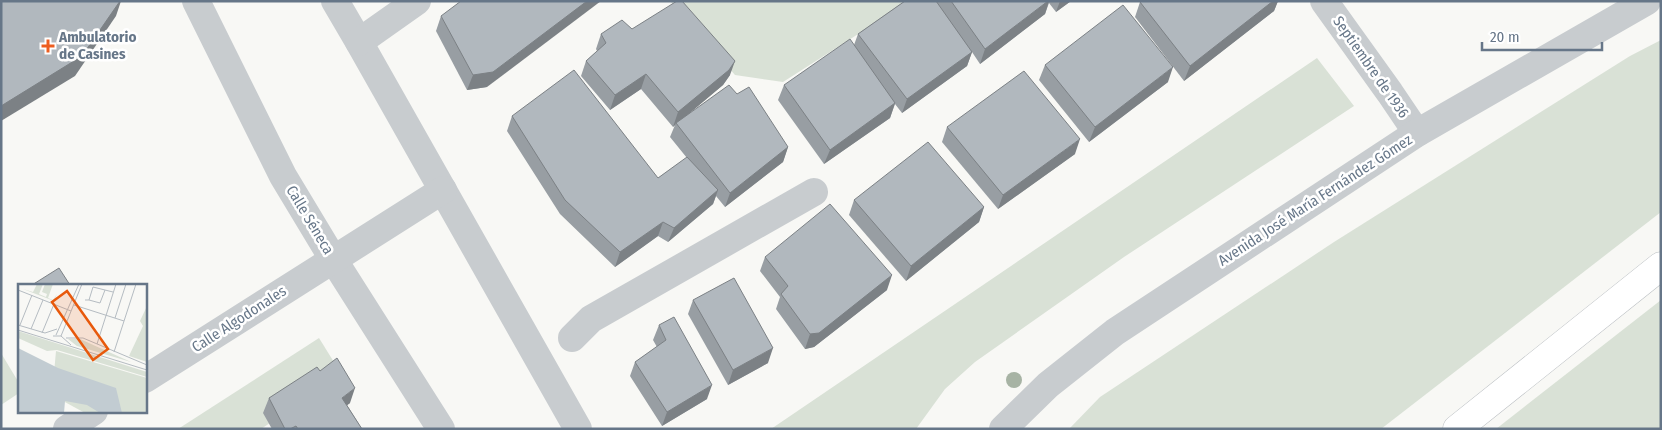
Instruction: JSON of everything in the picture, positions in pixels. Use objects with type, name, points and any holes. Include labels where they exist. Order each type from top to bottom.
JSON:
[{"type":"main road","points":[[1457,428],[1661,266]]},
{"type":"street","name":"Calle Séneca","points":[[196,1],[284,176],[333,259],[441,429]]},
{"type":"street","points":[[335,1],[578,429]]},
{"type":"street","points":[[359,42],[417,1]]},
{"type":"street","name":"Septiembre de 1936","points":[[1324,1],[1417,133]]},
{"type":"street","name":"Avenida José María Fernández Gómez","points":[[1003,429],[1048,385],[1115,332],[1417,133],[1647,1]]},
{"type":"street","name":"Calle Algodonales","points":[[146,378],[443,190]]},
{"type":"street","points":[[572,338],[591,319],[814,192]]},
{"type":"shaded area","points":[[670,1],[910,1],[783,82],[735,75]]},
{"type":"shaded area","points":[[1661,40],[1661,212],[1381,429],[1069,429],[1100,397],[1334,242],[1630,56]]},
{"type":"shaded area","points":[[1317,58],[1354,106],[1124,257],[975,362],[945,389],[916,429],[771,429]]},
{"type":"shaded area","points":[[1661,300],[1661,429],[1496,429]]},
{"type":"shaded area","points":[[319,338],[342,375],[261,429],[178,429]]},
{"type":"shaded area","points":[[1,353],[18,381],[18,394],[1,405]]},
{"type":"building","name":"Ambulatorio de Casines","points":[[1,1],[120,1],[82,56],[1,106]]},
{"type":"building","points":[[461,1],[587,1],[493,72],[473,75],[441,16]]},
{"type":"building","points":[[677,1],[682,1],[735,61],[729,70],[678,112],[646,74],[615,95],[586,61],[606,43],[601,34],[622,20],[632,29]]},
{"type":"building","points":[[905,1],[936,1],[972,52],[907,99],[858,34]]},
{"type":"building","points":[[951,1],[1048,1],[985,49]]},
{"type":"building","points":[[1141,1],[1273,1],[1190,66]]},
{"type":"building","points":[[1123,5],[1173,67],[1095,127],[1045,65]]},
{"type":"building","points":[[850,39],[895,103],[830,150],[784,85]]},
{"type":"building","points":[[574,70],[658,178],[687,157],[718,190],[674,228],[663,222],[620,252],[565,200],[512,116]]},
{"type":"building","points":[[1024,71],[1080,139],[1003,195],[947,127]]},
{"type":"building","points":[[729,85],[737,94],[749,87],[788,147],[730,193],[676,123]]},
{"type":"building","points":[[928,142],[984,207],[911,266],[854,200]]},
{"type":"building","points":[[830,204],[892,275],[819,333],[810,334],[781,294],[788,286],[765,257]]},
{"type":"building","points":[[59,268],[69,284],[34,284]]},
{"type":"building","points":[[734,278],[773,348],[733,370],[693,300]]},
{"type":"building","points":[[674,317],[712,385],[667,412],[635,362],[666,340],[659,325]]},
{"type":"building","points":[[337,358],[355,388],[342,398],[362,429],[298,429],[296,426],[285,429],[269,398],[317,367],[320,371]]},
{"type":"place","name":"Ambulatorio de Casines","points":[[48,46]]}]
